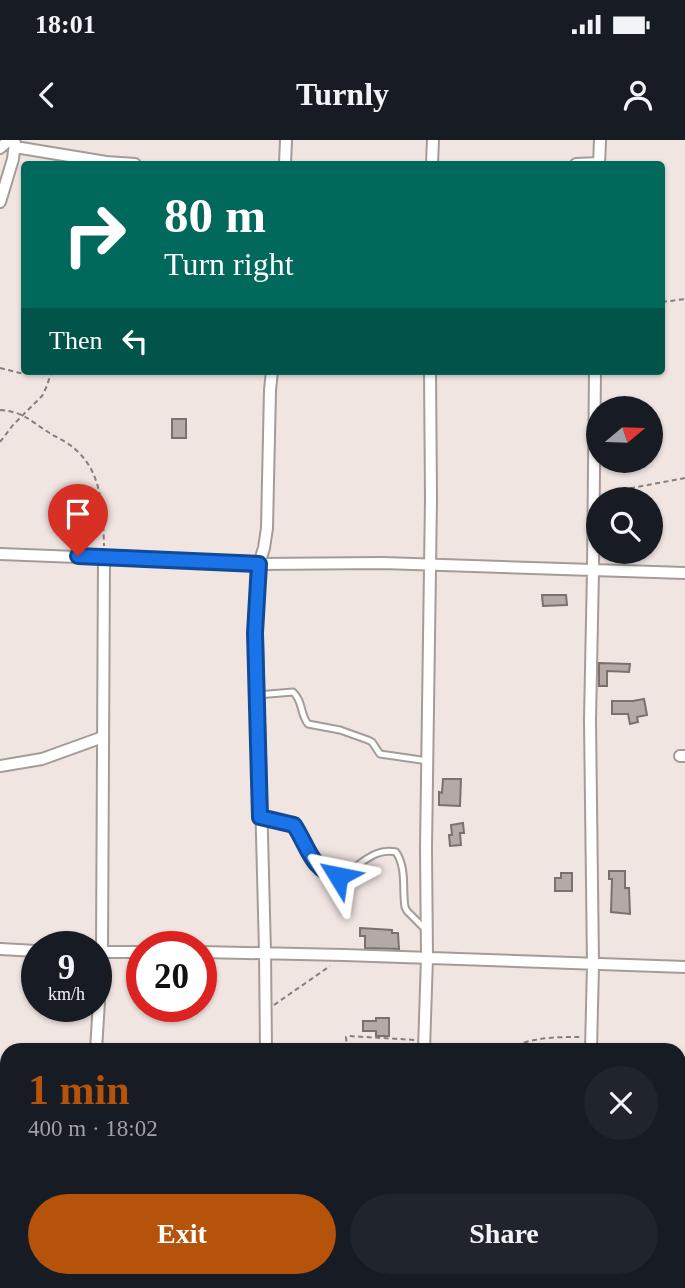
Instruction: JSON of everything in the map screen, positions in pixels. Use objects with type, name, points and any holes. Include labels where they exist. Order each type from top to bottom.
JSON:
[{"type":"street","points":[[285,161],[286,140]]},
{"type":"street","points":[[432,161],[433,140]]},
{"type":"street","points":[[599,161],[600,140]]},
{"type":"street","points":[[0,202],[13,159],[13,142]]},
{"type":"street","points":[[0,148],[13,142],[101,161]]},
{"type":"street","points":[[266,1043],[256,611],[259,564],[267,527],[272,375]]},
{"type":"street","points":[[424,1043],[427,957],[430,375]]},
{"type":"street","points":[[593,487],[595,375]]},
{"type":"street","points":[[0,554],[259,564],[383,563],[685,573]]},
{"type":"street","points":[[99,931],[104,557]]},
{"type":"street","points":[[591,1043],[593,965],[590,720],[593,564]]},
{"type":"street","points":[[0,766],[42,759],[103,737]]},
{"type":"street","points":[[0,949],[21,950]]},
{"type":"street","points":[[217,952],[344,954],[685,967]]},
{"type":"street","points":[[96,1043],[97,1022]]},
{"type":"lane","points":[[257,695],[293,692],[300,700],[308,724],[340,730],[368,740],[380,754],[428,761]]},
{"type":"lane","points":[[260,817],[294,825],[312,859],[332,875],[348,873],[377,853],[387,850],[396,852],[402,868],[407,911],[427,930]]},
{"type":"path","points":[[665,302],[685,299]]},
{"type":"path","points":[[0,368],[21,373]]},
{"type":"path","points":[[0,442],[42,396],[51,375]]},
{"type":"path","points":[[0,410],[24,414],[48,433],[74,448],[87,463],[101,499],[104,557]]},
{"type":"path","points":[[639,487],[685,478]]},
{"type":"path","points":[[265,1012],[344,954]]},
{"type":"path","points":[[347,1043],[348,1036],[407,1038],[419,1043]]},
{"type":"path","points":[[525,1043],[552,1038],[591,1037]]},
{"type":"building","points":[[172,419],[186,419],[186,438],[172,438]]},
{"type":"building","points":[[542,595],[566,595],[567,605],[543,606]]},
{"type":"building","points":[[599,663],[630,664],[629,672],[607,671],[607,686],[599,686]]},
{"type":"building","points":[[644,699],[647,715],[637,717],[638,722],[630,724],[628,714],[612,714],[612,701]]},
{"type":"building","points":[[443,779],[461,779],[460,806],[439,805]]},
{"type":"building","points":[[463,823],[461,845],[450,846],[451,825]]},
{"type":"building","points":[[609,871],[625,871],[630,914],[611,912],[612,879],[609,879]]},
{"type":"building","points":[[561,873],[572,873],[572,891],[555,891],[555,878],[561,878]]},
{"type":"building","points":[[360,928],[392,930],[392,933],[398,933],[399,949],[365,948],[365,936],[360,936]]},
{"type":"building","points":[[376,1018],[389,1018],[389,1036],[376,1036],[376,1031],[363,1031],[363,1021],[376,1021]]},
{"type":"route","points":[[78,556],[259,564],[255,633],[260,817],[294,825],[312,859],[326,872],[338,876]]}]
